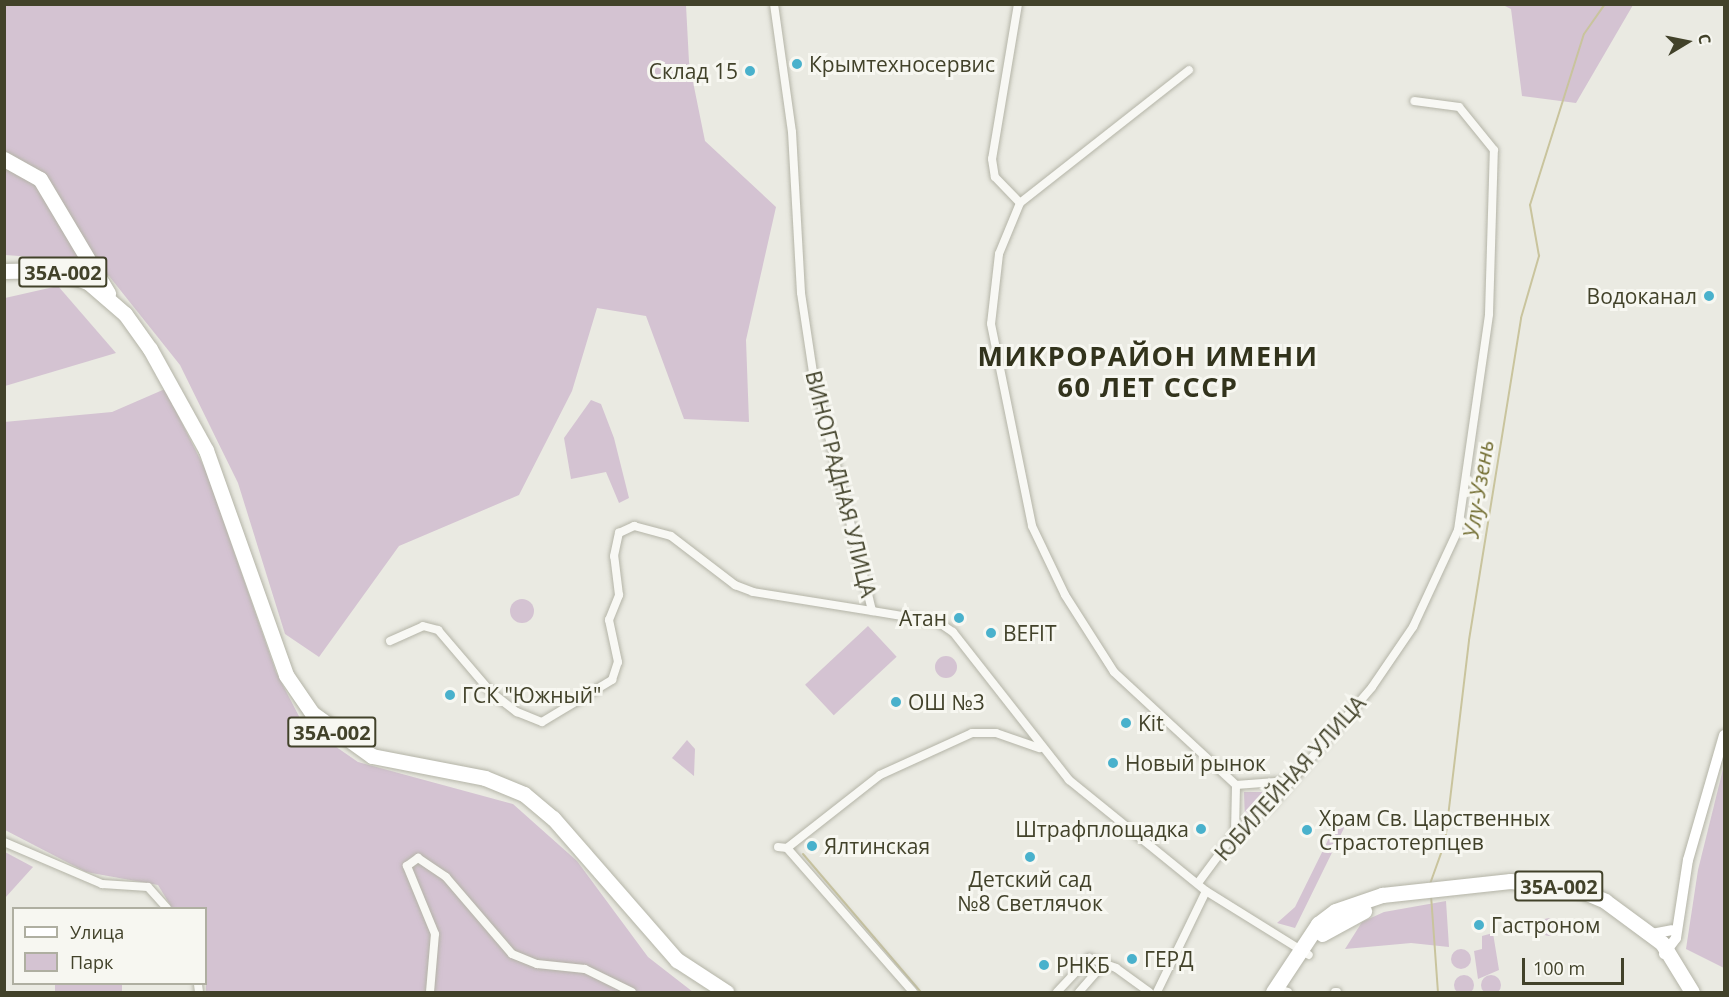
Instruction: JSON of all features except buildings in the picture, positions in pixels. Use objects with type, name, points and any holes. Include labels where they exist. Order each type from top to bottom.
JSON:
[{"type":"highway","points":[[4,159],[40,179],[113,301]]},
{"type":"highway","name":"35А-002","points":[[4,271],[39,268],[69,274],[113,301],[150,349],[206,450],[286,675],[312,713],[372,756],[485,778],[524,794],[553,818],[677,960],[715,990]]},
{"type":"highway","name":"35А-002","points":[[1282,992],[1304,952],[1335,911],[1382,895],[1510,881],[1575,888],[1666,940]]},
{"type":"highway","points":[[1666,940],[1689,992]]},
{"type":"street","name":"ВИНОГРАДНАЯ УЛИЦА","points":[[774,4],[792,132],[801,293],[813,372],[872,611],[938,622],[953,632],[1041,749],[1098,805],[1206,891],[1304,952]]},
{"type":"street","points":[[1018,4],[992,159],[995,177],[1020,203]]},
{"type":"street","points":[[1189,70],[1020,203],[999,254],[991,324],[1032,526],[1099,653],[1236,785],[1235,833]]},
{"type":"street","name":"ЮБИЛЕЙНАЯ УЛИЦА","points":[[1198,883],[1235,833],[1271,805],[1289,781],[1343,727],[1413,627],[1458,530],[1489,314],[1494,150],[1459,107],[1414,101]]},
{"type":"street","points":[[390,641],[423,626],[438,630],[490,692],[517,712],[542,722],[612,680],[618,662],[609,620],[619,595],[614,556],[619,534],[634,526],[671,536],[735,585],[753,592],[872,611]]},
{"type":"street","points":[[913,993],[782,847],[799,840],[880,775],[972,733],[996,733],[1041,749]]},
{"type":"street","points":[[1666,940],[1725,735]]},
{"type":"street","points":[[1236,785],[1289,781]]},
{"type":"street","points":[[4,842],[102,884],[148,887],[165,907]]},
{"type":"street","points":[[430,993],[435,933],[407,866],[418,858],[446,877],[512,954],[537,964],[585,969],[632,993]]},
{"type":"street","points":[[1157,993],[1206,891]]},
{"type":"street","points":[[1057,993],[1085,961],[1105,962],[1149,993]]},
{"type":"street","points":[[1079,993],[1105,962]]},
{"type":"green space","points":[[4,5],[686,5],[689,62],[705,141],[776,207],[746,340],[749,422],[684,419],[646,316],[597,308],[572,391],[519,495],[399,546],[319,657],[285,634],[238,483],[180,365],[109,276],[76,260],[5,255]]},
{"type":"green space","points":[[1503,5],[1633,5],[1576,103],[1522,96],[1511,9]]},
{"type":"green space","points":[[58,286],[116,353],[5,386],[5,298]]},
{"type":"green space","points":[[165,389],[206,471],[276,672],[303,724],[358,762],[513,804],[577,861],[648,957],[693,992],[206,992],[207,907],[171,907],[158,885],[86,872],[5,830],[4,422],[112,412]]},
{"type":"green space","points":[[591,400],[601,404],[614,438],[629,498],[619,503],[606,472],[571,479],[564,438]]},
{"type":"green space","points":[[522,599],[531,602],[534,611],[531,620],[522,623],[513,620],[510,611],[513,602]]},
{"type":"green space","points":[[868,626],[897,657],[834,715],[805,685]]},
{"type":"green space","points":[[946,656],[954,659],[957,667],[954,675],[946,678],[938,675],[935,667],[938,659]]},
{"type":"green space","points":[[687,740],[695,749],[694,776],[672,758]]},
{"type":"green space","points":[[1724,765],[1724,968],[1686,949],[1698,870]]},
{"type":"green space","points":[[1244,792],[1269,792],[1274,794],[1245,822]]},
{"type":"green space","points":[[1348,820],[1295,928],[1277,923],[1295,907],[1331,834]]},
{"type":"green space","points":[[5,852],[33,867],[5,898]]},
{"type":"green space","points":[[1446,901],[1449,947],[1411,943],[1345,949],[1362,922],[1384,912]]},
{"type":"green space","points":[[1549,918],[1555,921],[1558,927],[1555,933],[1549,936],[1543,933],[1540,927],[1543,921]]},
{"type":"green space","points":[[1493,933],[1499,970],[1478,979],[1474,951],[1482,949],[1482,936]]},
{"type":"green space","points":[[1461,949],[1468,952],[1471,959],[1468,966],[1461,969],[1454,966],[1451,959],[1454,952]]},
{"type":"green space","points":[[1464,975],[1471,978],[1474,985],[1471,992],[1464,995],[1457,992],[1454,985],[1457,978]]},
{"type":"green space","points":[[1491,975],[1498,978],[1501,985],[1498,992],[1491,995],[1484,992],[1481,985],[1484,978]]},
{"type":"green space","points":[[55,985],[122,985],[122,992],[55,992]]},
{"type":"waterway","name":"Улу-Узень","points":[[1430,884],[1445,842],[1469,640],[1521,318],[1539,256],[1530,205],[1584,34],[1605,4]]},
{"type":"waterway","points":[[803,854],[921,992]]},
{"type":"waterway","name":"Улу-Узень","points":[[1431,895],[1438,992]]},
{"type":"place","name":"Крымтехносервис","points":[[797,64]]},
{"type":"place","name":"Склад 15","points":[[750,71]]},
{"type":"place","name":"Водоканал","points":[[1709,296]]},
{"type":"place","name":"Атан","points":[[959,618]]},
{"type":"place","name":"BEFIT","points":[[991,633]]},
{"type":"place","name":"ГСК \"Южный\"","points":[[450,695]]},
{"type":"place","name":"ОШ №3","points":[[896,702]]},
{"type":"place","name":"Kit","points":[[1126,723]]},
{"type":"place","name":"Новый рынок","points":[[1113,763]]},
{"type":"place","name":"Штрафплощадка","points":[[1201,829]]},
{"type":"place","name":"Храм Св. Царственных Страстотерпцев","points":[[1307,830]]},
{"type":"place","name":"Ялтинская","points":[[812,846]]},
{"type":"place","name":"Детский сад №8 Светлячок","points":[[1030,857]]},
{"type":"place","name":"Гастроном","points":[[1479,925]]},
{"type":"place","name":"ГЕРД","points":[[1132,959]]},
{"type":"place","name":"РНКБ","points":[[1044,965]]},
{"type":"district","name":"МИКРОРАЙОН ИМЕНИ 60 ЛЕТ СССР","points":[[1148,370]]}]
